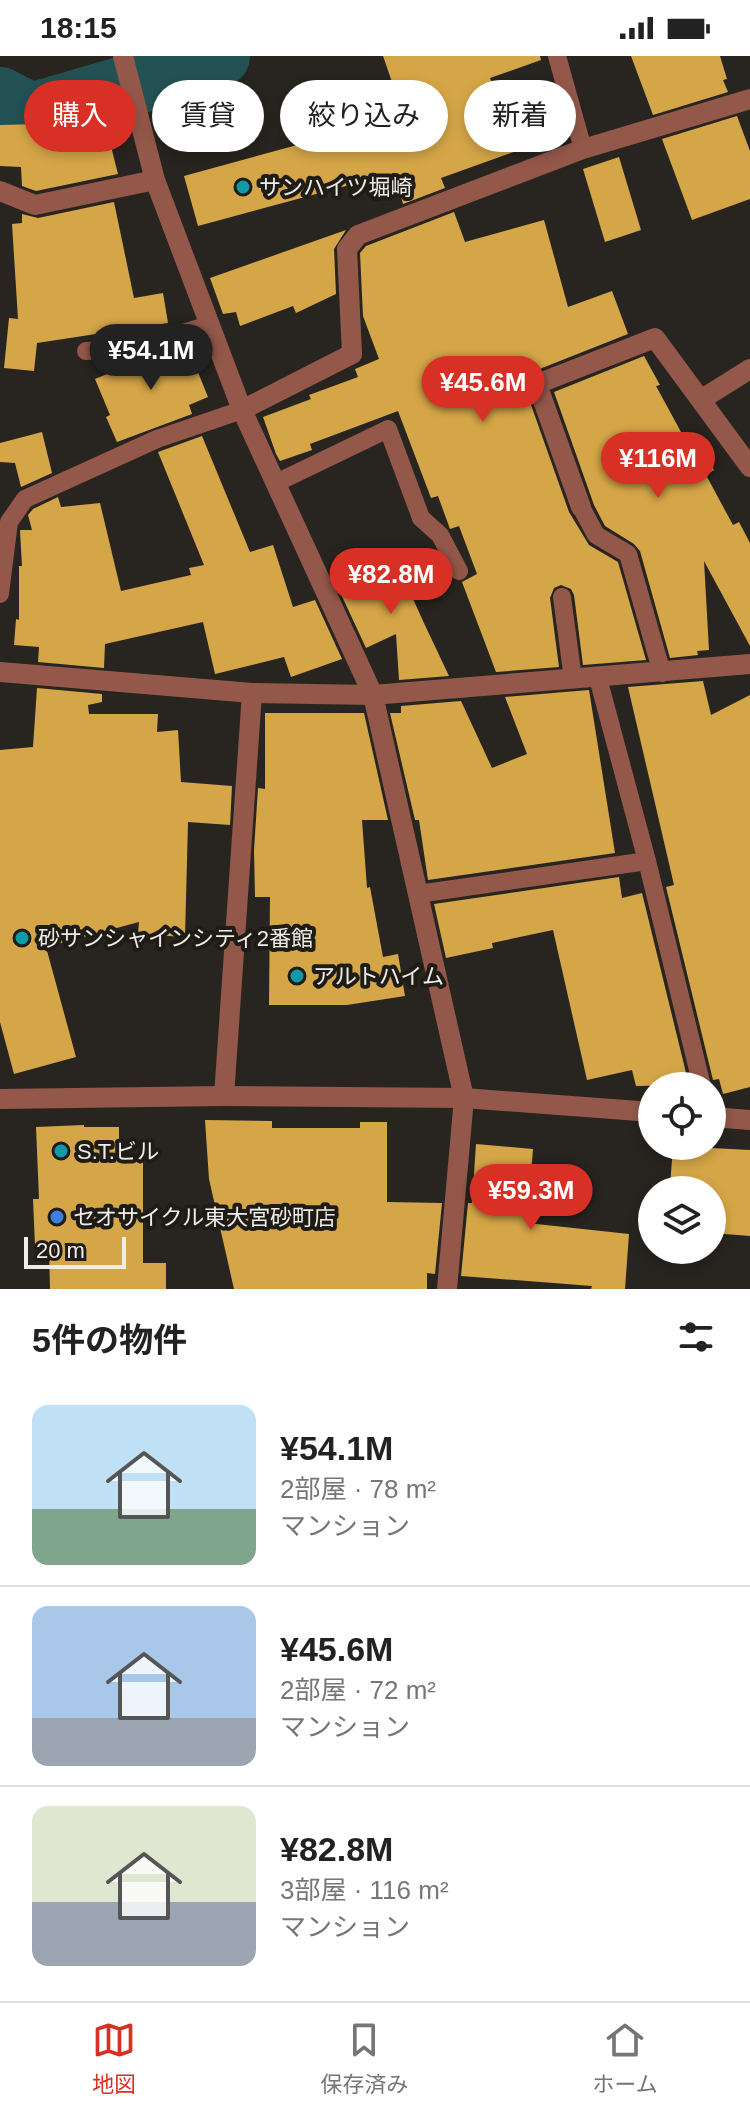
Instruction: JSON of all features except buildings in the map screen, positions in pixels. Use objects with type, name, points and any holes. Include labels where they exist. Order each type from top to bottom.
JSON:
[{"type":"street","points":[[123,56],[155,180],[242,410],[373,695],[464,1098],[447,1289]]},
{"type":"street","points":[[242,410],[352,354],[347,249],[358,235],[583,149],[750,99]]},
{"type":"street","points":[[0,191],[35,205],[155,180]]},
{"type":"street","points":[[581,507],[537,384],[655,338],[750,467]]},
{"type":"street","points":[[702,399],[750,369]]},
{"type":"street","points":[[0,672],[252,693],[373,695],[750,664]]},
{"type":"street","points":[[224,1096],[252,693]]},
{"type":"street","points":[[0,1099],[224,1096],[464,1098],[638,1111]]},
{"type":"street","points":[[726,1118],[750,1120]]},
{"type":"lane","points":[[557,56],[583,149]]},
{"type":"lane","points":[[86,351],[129,349],[210,325]]},
{"type":"lane","points":[[0,594],[9,522],[25,499],[157,439],[242,410]]},
{"type":"lane","points":[[276,483],[388,429],[421,518],[440,535],[459,571]]},
{"type":"lane","points":[[581,507],[596,535],[628,554],[662,673]]},
{"type":"lane","points":[[562,597],[573,679]]},
{"type":"lane","points":[[598,678],[699,1072]]},
{"type":"lane","points":[[418,894],[647,861]]},
{"type":"waterway","points":[[0,98],[31,114],[169,74],[219,56]]},
{"type":"place","name":"サンハイツ堀崎","points":[[243,187]]},
{"type":"place","name":"砂サンシャインシティ2番館","points":[[22,938]]},
{"type":"place","name":"アルトハイム","points":[[297,976]]},
{"type":"place","name":"S.T.ビル","points":[[61,1151]]},
{"type":"place","name":"セオサイクル東大宮砂町店","points":[[57,1217]]}]
